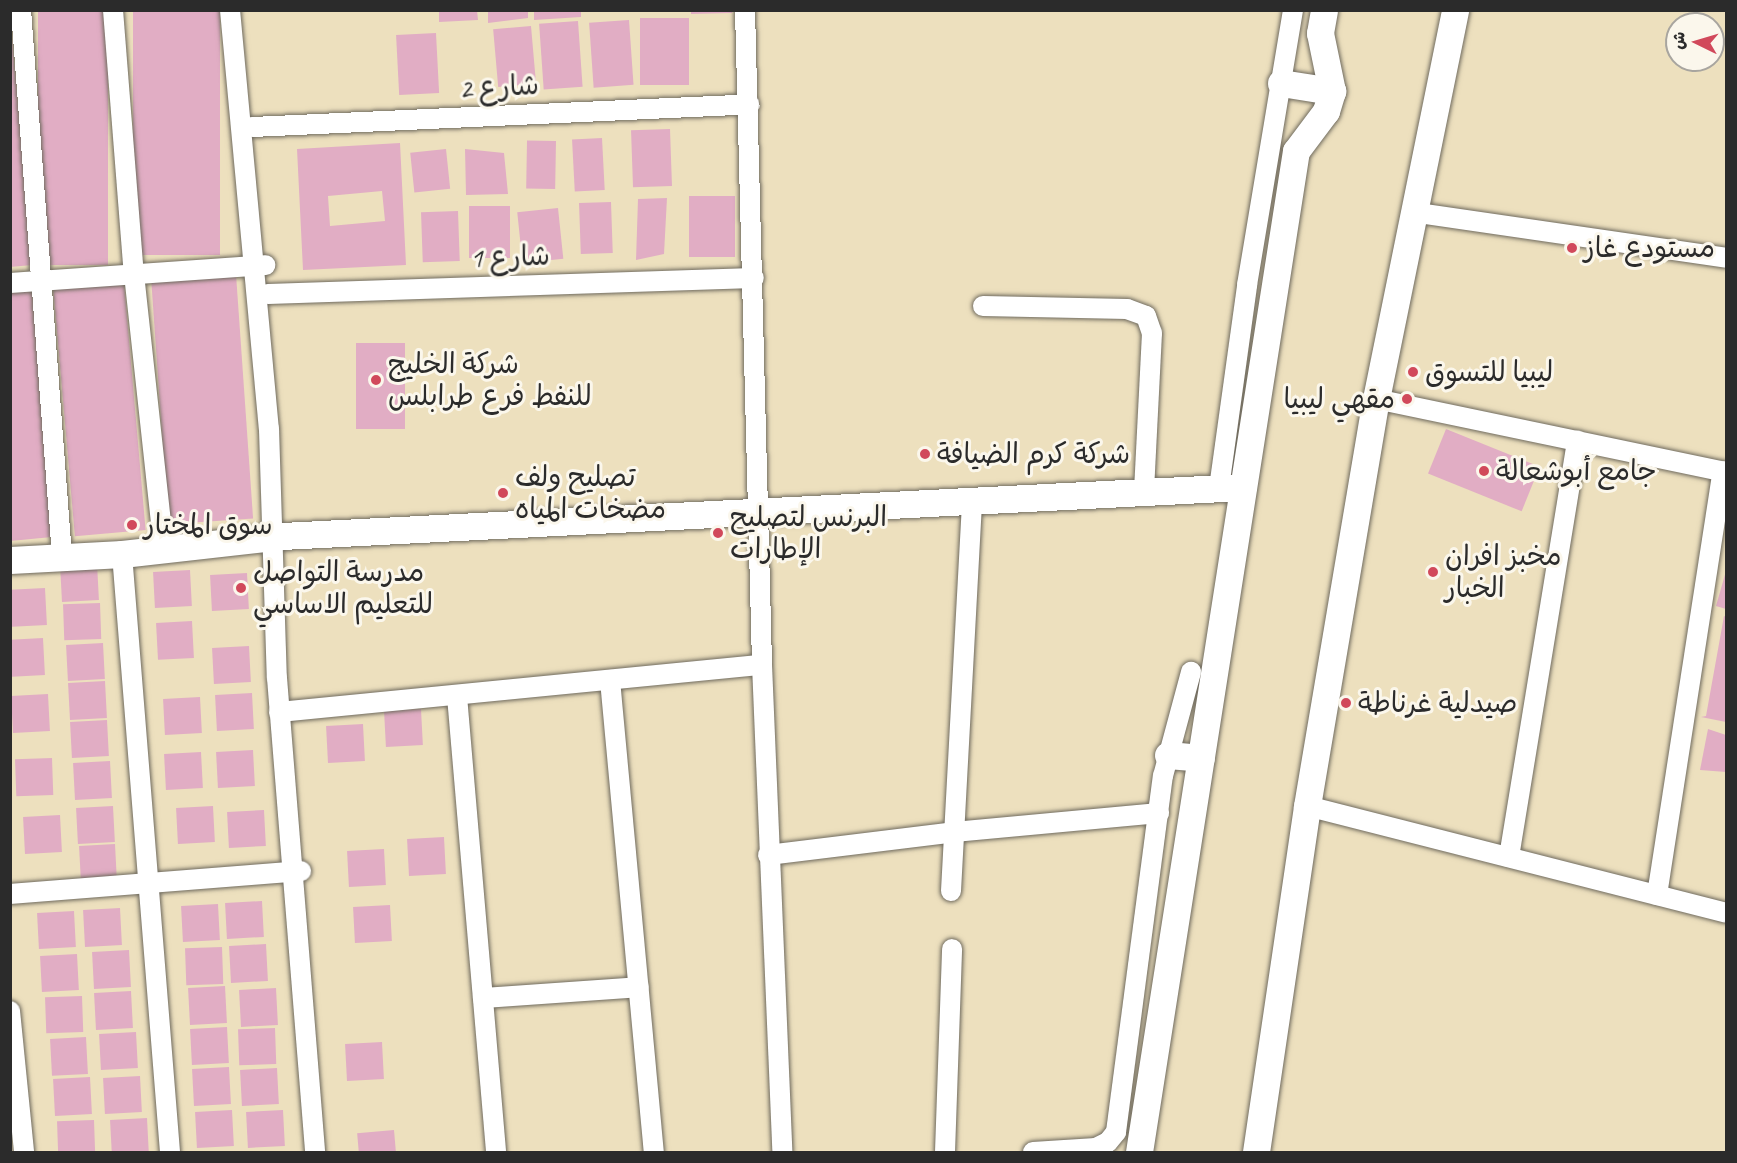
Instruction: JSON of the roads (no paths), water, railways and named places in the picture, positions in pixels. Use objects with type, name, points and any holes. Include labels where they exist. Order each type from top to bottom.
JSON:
[{"type":"street","points":[[21,10],[62,556]]},
{"type":"street","points":[[113,10],[134,274],[164,550]]},
{"type":"street","points":[[230,10],[259,266],[268,294],[277,393],[277,537]]},
{"type":"street","points":[[242,10],[252,127],[277,537],[284,711],[315,1152]]},
{"type":"street","points":[[745,10],[768,855],[782,1152]]},
{"type":"street","points":[[1139,1152],[1201,758],[1231,488],[1281,83],[1293,10]]},
{"type":"street","points":[[1231,488],[1296,152],[1326,111],[1332,91],[1320,33],[1324,10]]},
{"type":"street","points":[[1256,1152],[1307,806],[1376,399],[1412,212],[1455,10]]},
{"type":"street","points":[[1281,83],[1332,91]]},
{"type":"street","name":"شارع 2","points":[[252,127],[749,104]]},
{"type":"street","points":[[1412,212],[1726,258]]},
{"type":"street","points":[[10,283],[259,266]]},
{"type":"street","name":"شارع 1","points":[[268,294],[754,278]]},
{"type":"street","points":[[983,306],[1127,309],[1146,316],[1152,333],[1144,490]]},
{"type":"street","points":[[1376,399],[1725,471],[1658,895]]},
{"type":"street","points":[[1509,857],[1577,441]]},
{"type":"street","points":[[10,560],[122,554],[277,537],[1144,490],[1231,488]]},
{"type":"street","points":[[951,891],[972,499]]},
{"type":"street","points":[[122,554],[170,1152]]},
{"type":"street","points":[[284,711],[762,665]]},
{"type":"street","points":[[1033,1152],[1096,1148],[1108,1142],[1116,1132],[1168,755],[1191,672]]},
{"type":"street","points":[[610,680],[654,1152]]},
{"type":"street","points":[[457,696],[496,1152]]},
{"type":"street","points":[[1168,755],[1201,758]]},
{"type":"street","points":[[1307,806],[1726,913]]},
{"type":"street","points":[[768,855],[954,832],[1159,813]]},
{"type":"street","points":[[10,894],[295,871]]},
{"type":"street","points":[[295,871],[324,1152]]},
{"type":"street","points":[[945,1152],[952,949]]},
{"type":"street","points":[[483,998],[639,987]]},
{"type":"street","points":[[10,1011],[24,1152]]},
{"type":"place","name":"مستودع غاز","points":[[1572,248]]},
{"type":"place","name":"ليبيا للتسوق","points":[[1413,372]]},
{"type":"place","name":"شركة الخليج للنفط فرع طرابلس","points":[[376,380]]},
{"type":"place","name":"مقهي ليبيا","points":[[1407,399]]},
{"type":"place","name":"شركة كرم الضيافة","points":[[925,454]]},
{"type":"place","name":"جامع أبوشعالة","points":[[1484,471]]},
{"type":"place","name":"تصليح ولف مضخات المياه","points":[[503,493]]},
{"type":"place","name":"سوق المختار","points":[[132,525]]},
{"type":"place","name":"البرنس لتصليح الإطارات","points":[[718,533]]},
{"type":"place","name":"مخبز افران الخبار","points":[[1433,572]]},
{"type":"place","name":"مدرسة التواصل للتعليم الاساسي","points":[[241,588]]},
{"type":"place","name":"صيدلية غرناطة","points":[[1346,703]]}]
